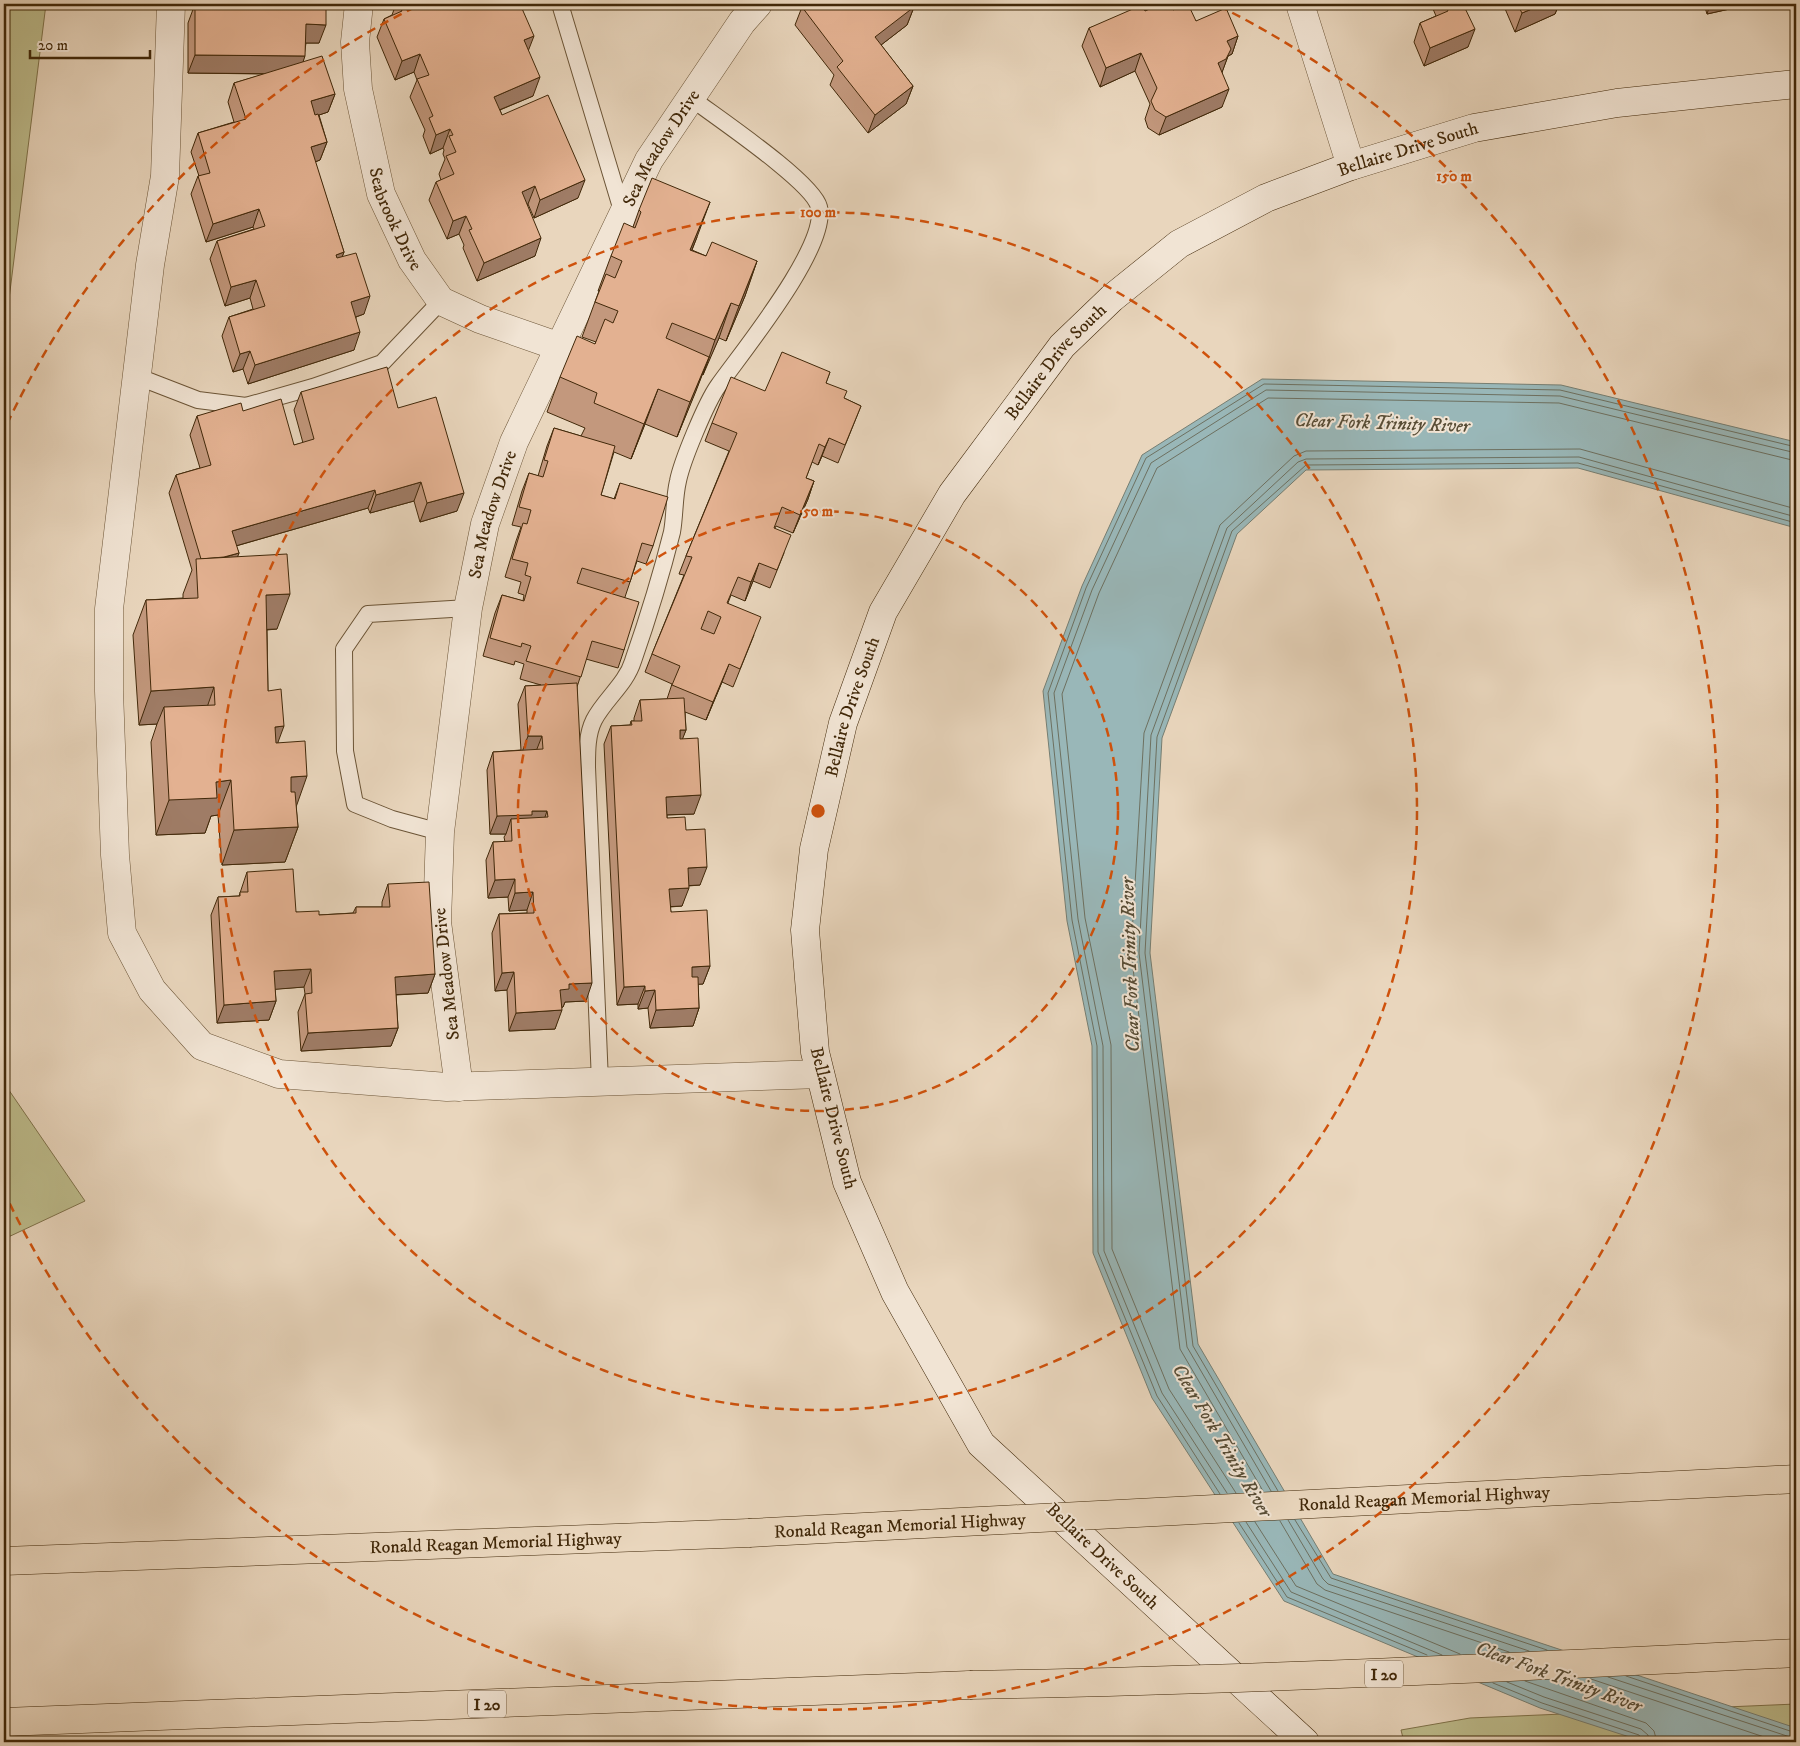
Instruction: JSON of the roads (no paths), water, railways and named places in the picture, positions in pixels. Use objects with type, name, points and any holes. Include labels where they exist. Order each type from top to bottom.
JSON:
[{"type":"highway","name":"Ronald Reagan Memorial Highway","points":[[4,1561],[749,1533],[1796,1479]]},
{"type":"highway","name":"I 20","points":[[4,1722],[970,1685],[1194,1681],[1409,1673],[1796,1653]]},
{"type":"street","points":[[171,4],[165,176],[150,265],[109,608],[109,691],[114,836],[122,933],[152,990],[202,1046],[279,1074],[459,1087],[820,1074]]},
{"type":"street","name":"Seabrook Drive","points":[[358,4],[355,42],[358,89],[381,194],[412,260],[441,301],[480,319],[560,347]]},
{"type":"street","name":"Sea Meadow Drive","points":[[459,1087],[437,922],[440,832],[468,608],[485,524],[514,442],[649,160],[742,22],[758,4]]},
{"type":"street","points":[[1300,4],[1351,166]]},
{"type":"street","name":"Bellaire Drive South","points":[[1305,1742],[981,1444],[895,1292],[850,1190],[815,1052],[805,930],[814,848],[844,723],[888,604],[964,479],[1062,346],[1112,298],[1179,244],[1266,198],[1351,166],[1474,128],[1617,103],[1796,84]]},
{"type":"lane","points":[[560,4],[623,214]]},
{"type":"lane","points":[[600,1082],[587,766],[588,740],[594,720],[630,670],[656,595],[672,529],[678,480],[701,420],[716,388],[771,314],[813,246],[820,227],[820,209],[816,197],[799,181],[691,98]]},
{"type":"lane","points":[[136,376],[198,400],[246,406],[313,388],[382,363],[441,301]]},
{"type":"lane","points":[[440,832],[392,819],[355,804],[345,751],[344,650],[368,614],[468,608]]},
{"type":"water","name":"Clear Fork Trinity River","points":[[1262,379],[1561,385],[1796,442],[1796,528],[1578,468],[1306,470],[1237,534],[1162,738],[1150,953],[1198,1344],[1333,1574],[1793,1727],[1796,1730],[1796,1742],[1645,1742],[1540,1708],[1284,1601],[1152,1398],[1093,1253],[1092,1046],[1067,921],[1043,691],[1082,586],[1142,455]]}]
